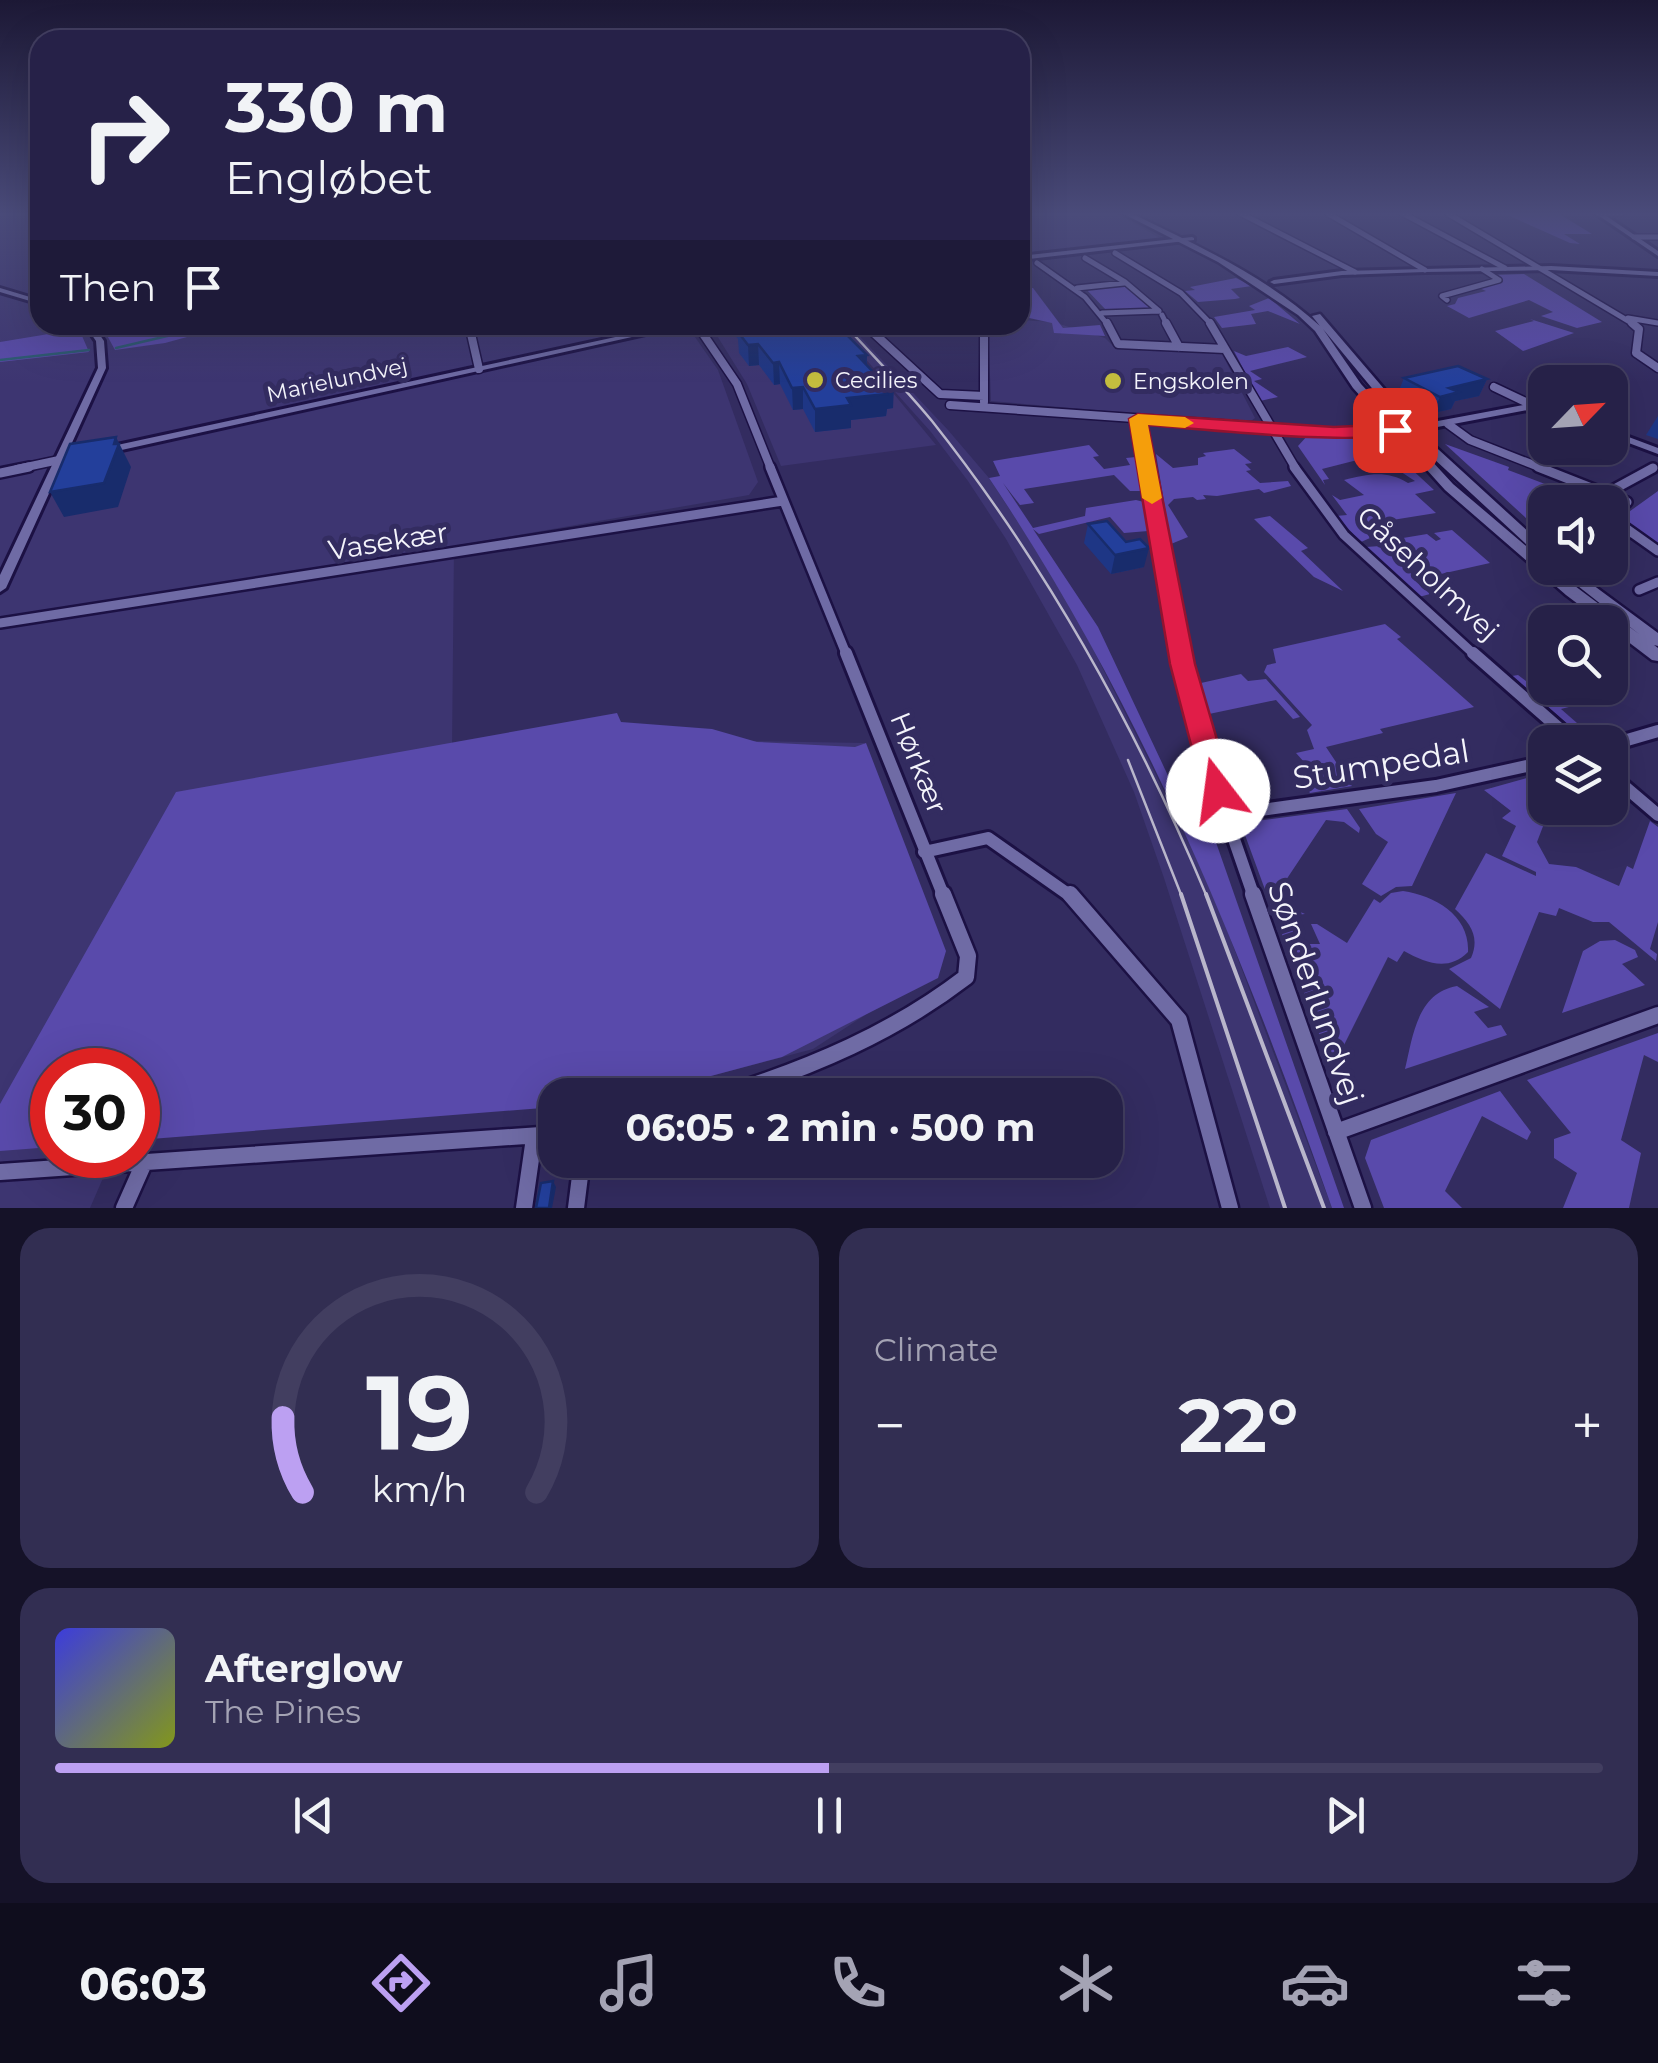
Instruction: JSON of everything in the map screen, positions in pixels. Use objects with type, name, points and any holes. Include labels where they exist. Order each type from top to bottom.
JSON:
[{"type":"main road","points":[[1242,269],[1268,283],[1333,332],[1412,428],[1470,488],[1528,539]]},
{"type":"main road","points":[[1268,283],[1318,330],[1357,386],[1395,430],[1501,534],[1658,656]]},
{"type":"main road","points":[[1584,585],[1658,641]]},
{"type":"street","points":[[1048,269],[1077,288],[1102,313],[1118,344],[1225,349]]},
{"type":"street","points":[[1102,313],[1159,311],[1104,269]]},
{"type":"street","name":"Gåseholmvej","points":[[1141,269],[1190,300],[1210,322],[1270,429],[1318,503],[1375,566],[1555,725]]},
{"type":"street","points":[[1351,269],[1356,272]]},
{"type":"street","points":[[1268,283],[1356,272],[1461,269]]},
{"type":"street","points":[[1447,300],[1442,296],[1499,280],[1483,269]]},
{"type":"street","points":[[1542,269],[1627,318],[1639,329],[1636,353],[1658,368]]},
{"type":"street","points":[[1567,269],[1658,274]]},
{"type":"street","points":[[1077,288],[1125,282]]},
{"type":"street","points":[[0,290],[30,299]]},
{"type":"street","points":[[1162,315],[1178,347]]},
{"type":"street","points":[[1627,318],[1658,323]]},
{"type":"street","points":[[0,588],[103,362],[96,335]]},
{"type":"street","points":[[470,335],[478,369]]},
{"type":"street","name":"Marielundvej","points":[[90,454],[636,335]]},
{"type":"street","name":"Hørkær","points":[[703,335],[737,384],[968,956],[966,977],[938,1000],[837,1055],[772,1078]]},
{"type":"street","points":[[876,335],[940,394],[984,396]]},
{"type":"street","points":[[984,335],[984,408]]},
{"type":"street","points":[[1494,387],[1528,403]]},
{"type":"street","points":[[950,405],[1270,429],[1395,430],[1528,410]]},
{"type":"street","name":"Sønderlundvej","points":[[1138,419],[1182,664],[1218,794],[1363,1208]]},
{"type":"street","points":[[1448,424],[1470,440],[1586,485]]},
{"type":"street","points":[[1628,440],[1658,451]]},
{"type":"street","points":[[0,473],[74,457]]},
{"type":"street","points":[[1622,485],[1653,468]]},
{"type":"street","name":"Vasekær","points":[[0,623],[783,501]]},
{"type":"street","points":[[1628,530],[1658,551]]},
{"type":"street","points":[[1639,590],[1658,582]]},
{"type":"street","points":[[1628,740],[1658,731]]},
{"type":"street","name":"Stumpedal","points":[[1224,815],[1436,786],[1528,766]]},
{"type":"street","points":[[1628,789],[1658,815]]},
{"type":"street","points":[[924,852],[988,838],[1060,885],[1141,972],[1179,1020],[1230,1208]]},
{"type":"street","points":[[1336,1132],[1658,1014]]},
{"type":"street","points":[[160,1162],[538,1137]]},
{"type":"street","points":[[524,1208],[534,1138]]},
{"type":"street","points":[[0,1172],[30,1170]]},
{"type":"street","points":[[124,1208],[137,1178]]},
{"type":"street","points":[[576,1208],[580,1178]]},
{"type":"shaded area","points":[[0,269],[30,269],[30,335],[694,335],[718,370],[758,482],[749,495],[454,546],[452,750],[689,740],[864,743],[942,965],[813,1049],[695,1078],[538,1078],[538,1094],[160,1071],[160,1048],[30,1048],[30,1178],[103,1178],[90,1208],[0,1208]]},
{"type":"shaded area","points":[[1524,274],[1602,322],[1577,328],[1541,316],[1553,312],[1529,300],[1469,318],[1447,306],[1455,304],[1458,298],[1486,291],[1477,287],[1503,281],[1496,275]]},
{"type":"shaded area","points":[[1236,278],[1252,286],[1231,289],[1240,298],[1198,302],[1185,291],[1195,290],[1190,287]]},
{"type":"shaded area","points":[[1124,285],[1154,310],[1106,310],[1086,289]]},
{"type":"shaded area","points":[[1030,288],[1063,328],[1100,325],[1105,336],[1054,333],[1052,323],[1030,318]]},
{"type":"shaded area","points":[[1269,298],[1300,324],[1268,311],[1251,314],[1256,324],[1222,328],[1214,317],[1255,310],[1249,306]]},
{"type":"shaded area","points":[[1530,319],[1574,333],[1523,351],[1495,331],[1534,321]]},
{"type":"shaded area","name":"Engskolen","points":[[1030,321],[1053,322],[1105,338],[1113,346],[1221,352],[1255,418],[1248,423],[991,401],[988,335],[1030,335]]},
{"type":"shaded area","points":[[43,335],[82,335],[89,352],[0,362],[0,342]]},
{"type":"shaded area","points":[[107,335],[194,335],[165,343],[115,350]]},
{"type":"shaded area","points":[[717,335],[837,335],[889,388],[936,445],[781,466],[747,384]]},
{"type":"shaded area","points":[[844,335],[858,335],[989,478],[1067,597],[1207,877],[1332,1208],[1270,1208],[1134,792],[1077,665],[1006,539],[931,432]]},
{"type":"shaded area","points":[[1288,347],[1307,357],[1250,371],[1262,379],[1254,381],[1278,397],[1260,401],[1234,351],[1246,356]]},
{"type":"shaded area","points":[[1308,435],[1362,438],[1354,441],[1377,455],[1322,469],[1329,479],[1323,480],[1325,485],[1298,446]]},
{"type":"shaded area","points":[[1445,444],[1548,485],[1528,485],[1528,520]]},
{"type":"shaded area","points":[[1089,445],[1104,469],[1130,465],[1126,458],[1136,457],[1141,491],[1130,491],[1114,475],[1024,489],[1034,503],[1020,505],[1003,483],[1033,528],[1085,516],[1086,508],[1144,502],[1148,531],[1124,533],[1110,517],[1039,534],[1033,529],[1098,627],[1171,782],[1198,791],[1344,1208],[1332,1208],[1224,924],[1141,741],[1095,652],[989,478],[1000,476],[993,461]]},
{"type":"shaded area","points":[[1234,449],[1252,463],[1245,464],[1251,470],[1246,471],[1260,483],[1288,481],[1291,486],[1264,493],[1259,489],[1203,495],[1206,499],[1174,499],[1168,505],[1188,537],[1171,544],[1156,454],[1173,468],[1198,465],[1198,458],[1206,456],[1203,453]]},
{"type":"shaded area","points":[[1407,465],[1434,490],[1415,494],[1436,513],[1361,525],[1370,538],[1361,542],[1336,516],[1347,515],[1332,495],[1340,500],[1364,495],[1344,480],[1361,476],[1377,474],[1408,483],[1415,481],[1395,468]]},
{"type":"shaded area","points":[[1658,491],[1658,547],[1628,525],[1628,513]]},
{"type":"shaded area","points":[[1270,516],[1308,548],[1301,551],[1343,591],[1314,577],[1254,519]]},
{"type":"shaded area","points":[[1452,530],[1490,563],[1414,580],[1430,594],[1419,597],[1366,547],[1380,546],[1389,555],[1397,553],[1392,548],[1399,546],[1391,540],[1427,534],[1436,541],[1441,539],[1434,533]]},
{"type":"shaded area","points":[[1385,624],[1474,707],[1380,729],[1383,733],[1326,747],[1352,786],[1310,793],[1304,785],[1321,781],[1296,753],[1314,749],[1307,730],[1312,725],[1264,672],[1267,665],[1276,663],[1273,649]]},
{"type":"shaded area","points":[[1241,674],[1248,681],[1266,679],[1300,717],[1293,719],[1276,700],[1209,714],[1201,683]]},
{"type":"shaded area","points":[[1518,675],[1528,683],[1528,690],[1512,676]]},
{"type":"shaded area","points":[[1546,705],[1577,705],[1561,709],[1579,725],[1569,725]]},
{"type":"shaded area","points":[[617,713],[621,722],[712,729],[757,742],[855,747],[866,743],[946,951],[938,978],[782,1057],[704,1078],[538,1078],[538,1108],[160,1138],[160,1048],[32,1048],[176,792]]},
{"type":"shaded area","points":[[1528,778],[1528,825],[1544,825],[1537,842],[1549,864],[1576,867],[1619,886],[1627,866],[1633,869],[1650,821],[1658,827],[1658,922],[1650,949],[1657,954],[1656,961],[1609,922],[1593,922],[1559,908],[1556,916],[1539,912],[1500,1009],[1449,969],[1471,958],[1474,937],[1455,909],[1486,853],[1536,876],[1536,872],[1502,856],[1516,826],[1502,818],[1511,811],[1484,790]]},
{"type":"shaded area","points":[[1456,793],[1412,886],[1396,887],[1381,896],[1362,884],[1388,842],[1376,834],[1359,809]]},
{"type":"shaded area","points":[[1347,809],[1360,828],[1359,833],[1344,822],[1326,820],[1276,895],[1282,900],[1280,903],[1305,914],[1275,917],[1245,835],[1256,821]]},
{"type":"shaded area","points":[[1403,891],[1449,910],[1463,928],[1468,952],[1445,964],[1404,951],[1397,962],[1388,957],[1338,1057],[1328,1058],[1279,926],[1298,928],[1305,944],[1320,944],[1311,924],[1317,924],[1347,943],[1374,899],[1380,903],[1391,893]]},
{"type":"shaded area","points":[[1615,940],[1635,950],[1638,957],[1622,964],[1645,985],[1562,1013],[1583,951],[1600,941]]},
{"type":"shaded area","points":[[1457,986],[1489,1007],[1474,1012],[1488,1028],[1501,1025],[1507,1035],[1405,1069],[1414,1030],[1425,1007],[1433,997]]},
{"type":"shaded area","points":[[1658,1033],[1658,1062],[1644,1055],[1621,1140],[1641,1153],[1629,1208],[1563,1208],[1577,1173],[1554,1158],[1554,1139],[1571,1133],[1527,1080]]},
{"type":"shaded area","points":[[30,1051],[30,1149],[0,1151],[0,1104]]},
{"type":"shaded area","points":[[1500,1091],[1531,1132],[1527,1140],[1482,1116],[1445,1191],[1462,1208],[1384,1208],[1365,1158],[1371,1140]]},
{"type":"building","points":[[740,335],[847,335],[867,355],[858,356],[876,375],[886,374],[894,386],[883,387],[887,394],[847,398],[851,405],[815,409],[803,387],[792,388],[779,362],[773,363],[758,344],[748,345]]},
{"type":"building","points":[[1458,366],[1487,379],[1449,388],[1459,392],[1440,397],[1404,378]]},
{"type":"building","points":[[116,437],[114,444],[119,444],[104,483],[50,492],[70,444]]},
{"type":"building","points":[[1107,521],[1126,542],[1140,539],[1149,548],[1115,555],[1088,524]]},
{"type":"building","points":[[553,1181],[549,1208],[536,1208],[541,1183]]},
{"type":"waterway","points":[[116,348],[171,335]]},
{"type":"waterway","points":[[0,360],[89,350]]},
{"type":"tram line","points":[[854,335],[932,421],[1051,591],[1119,710],[1207,897]]},
{"type":"tram line","points":[[1128,760],[1182,897]]},
{"type":"tram line","points":[[1206,894],[1324,1208]]},
{"type":"tram line","points":[[1182,897],[1285,1208]]},
{"type":"slow traffic","points":[[1152,498],[1138,419],[1185,423]]},
{"type":"place","name":"Cecilies","points":[[815,380]]},
{"type":"place","name":"Engskolen","points":[[1113,381]]},
{"type":"route","points":[[1218,791],[1182,664],[1138,419],[1334,432],[1395,430]]}]
